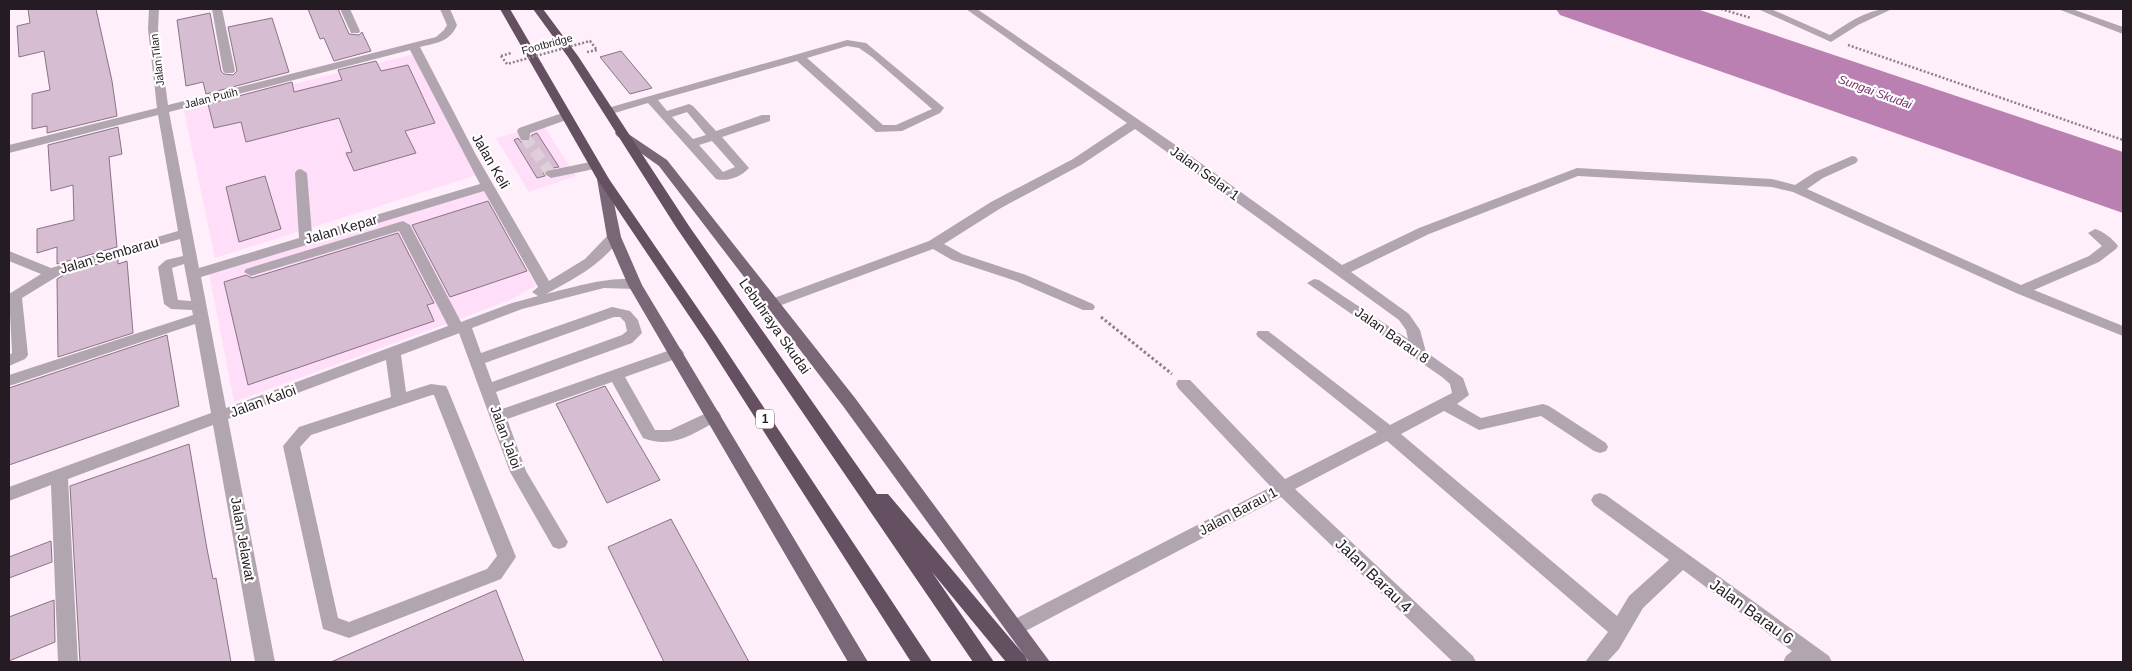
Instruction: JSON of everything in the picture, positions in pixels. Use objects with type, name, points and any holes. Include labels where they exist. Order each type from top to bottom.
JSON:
[{"type":"highway","name":"1","points":[[505,9],[594,165],[711,338],[922,662]]},
{"type":"highway","name":"Lebuhraya Skudai","points":[[541,12],[573,56],[683,227],[844,457],[984,662]]},
{"type":"highway","points":[[844,457],[904,524],[1018,662]]},
{"type":"main road","points":[[621,133],[663,163],[849,402],[1040,662]]},
{"type":"main road","points":[[603,179],[614,237],[636,285],[858,662]]},
{"type":"street","name":"Jalan Tilan","points":[[154,9],[153,29],[163,110],[191,258]]},
{"type":"street","points":[[217,9],[229,71]]},
{"type":"street","points":[[345,9],[354,31]]},
{"type":"street","name":"Jalan Putih","points":[[9,149],[440,40],[450,32],[452,25],[445,9]]},
{"type":"street","name":"Jalan Selar 1","points":[[971,9],[1136,123],[1404,317],[1413,330],[1419,354]]},
{"type":"street","points":[[1763,9],[1831,39],[1854,23],[1887,9]]},
{"type":"street","points":[[2063,9],[2123,31]]},
{"type":"street","points":[[608,111],[847,43],[862,45],[938,108],[936,112],[898,128],[880,129],[798,57]]},
{"type":"street","name":"Jalan Keli","points":[[414,48],[470,155],[546,288]]},
{"type":"street","points":[[650,99],[720,176],[741,171],[743,168],[736,159],[689,108],[665,115]]},
{"type":"street","points":[[525,137],[523,131],[565,116]]},
{"type":"street","points":[[691,144],[766,118]]},
{"type":"street","points":[[771,304],[934,244],[996,206],[1100,148],[1136,123]]},
{"type":"street","points":[[1797,189],[1819,175],[1852,160]]},
{"type":"street","points":[[551,174],[594,165]]},
{"type":"street","points":[[1341,271],[1424,231],[1577,172],[1772,183],[1797,189],[2021,290],[2123,331]]},
{"type":"street","points":[[301,173],[306,239]]},
{"type":"street","name":"Jalan Kepar","points":[[194,274],[488,186]]},
{"type":"street","points":[[251,272],[413,222],[425,214],[422,206]]},
{"type":"street","name":"Jalan Jaloi","points":[[403,225],[477,360],[518,472],[559,542]]},
{"type":"street","name":"Jalan Sembarau","points":[[12,298],[61,268],[186,233]]},
{"type":"street","points":[[2021,290],[2094,259],[2111,246],[2095,233]]},
{"type":"street","name":"Jalan Kaloi","points":[[517,306],[597,258],[606,250],[614,237]]},
{"type":"street","points":[[934,244],[957,257],[1021,278],[1088,306]]},
{"type":"street","points":[[9,255],[19,262],[51,273]]},
{"type":"street","points":[[191,258],[171,263],[165,267],[171,304],[201,311]]},
{"type":"street","name":"Jalan Jelawat","points":[[191,258],[265,662]]},
{"type":"street","name":"Jalan Barau 8","points":[[1314,282],[1457,382],[1461,396]]},
{"type":"street","name":"Jalan Kaloi","points":[[9,494],[517,306],[589,286],[604,284],[636,285]]},
{"type":"street","points":[[9,361],[20,356],[12,298]]},
{"type":"street","points":[[9,382],[201,311]]},
{"type":"street","points":[[477,360],[612,312],[621,311],[626,314],[634,328],[635,333],[628,339],[489,389]]},
{"type":"street","points":[[1263,334],[1389,433],[1620,630]]},
{"type":"street","points":[[393,353],[399,400]]},
{"type":"street","points":[[498,416],[616,376],[676,353]]},
{"type":"street","points":[[616,376],[650,434],[655,438],[666,439],[713,416]]},
{"type":"street","name":"Jalan Barau 4","points":[[1184,384],[1283,488],[1466,662]]},
{"type":"street","points":[[431,389],[440,390],[507,557],[494,574],[349,630],[330,623],[291,446],[305,430],[399,400],[431,389]]},
{"type":"street","name":"Jalan Barau 1","points":[[1016,628],[1461,396]]},
{"type":"street","points":[[1444,404],[1479,424],[1543,410],[1600,447]]},
{"type":"street","points":[[59,475],[68,662]]},
{"type":"street","name":"Jalan Barau 6","points":[[1600,500],[1682,560],[1807,659]]},
{"type":"street","points":[[1595,662],[1605,652],[1636,602],[1682,560]]},
{"type":"path","points":[[1831,39],[2123,140]]},
{"type":"path","name":"Footbridge","points":[[511,53],[501,56],[506,64],[590,42],[597,50]]},
{"type":"path","points":[[1088,306],[1184,384]]},
{"type":"shaded area","points":[[415,54],[477,175],[215,258],[184,111]]},
{"type":"shaded area","points":[[543,125],[576,176],[529,192],[496,138]]},
{"type":"shaded area","points":[[484,191],[536,286],[508,301],[234,402],[209,273]]},
{"type":"water","name":"Sungai Skudai","points":[[1570,9],[1670,9],[1858,71],[2123,163],[2123,203]]},
{"type":"building","points":[[28,9],[96,9],[112,81],[117,116],[47,133],[47,126],[32,129],[32,94],[50,90],[44,51],[19,57],[17,26],[30,23]]},
{"type":"building","points":[[308,9],[338,9],[349,34],[359,35],[362,32],[371,51],[334,61],[324,38],[320,39]]},
{"type":"building","points":[[210,13],[221,71],[224,74],[233,75],[237,71],[228,27],[272,18],[289,72],[206,94],[203,82],[186,86],[177,20]]},
{"type":"building","points":[[621,51],[652,88],[630,94],[600,57]]},
{"type":"building","points":[[376,61],[381,71],[408,65],[435,123],[405,131],[416,153],[354,171],[346,153],[352,152],[339,118],[246,142],[241,122],[214,128],[208,104],[292,82],[294,92],[342,80],[338,70]]},
{"type":"building","points":[[118,127],[122,154],[109,157],[117,247],[57,264],[57,247],[37,253],[37,229],[74,220],[73,185],[51,191],[48,145]]},
{"type":"building","points":[[537,133],[559,167],[547,169],[543,173],[545,176],[537,178],[514,140],[518,138],[521,142],[529,142],[532,135]]},
{"type":"building","points":[[265,176],[281,229],[239,242],[226,187]]},
{"type":"building","points":[[488,201],[527,271],[450,297],[412,225]]},
{"type":"building","points":[[398,233],[434,303],[427,305],[434,321],[248,385],[224,282],[246,275],[252,278]]},
{"type":"building","points":[[118,258],[118,264],[127,261],[133,333],[58,357],[57,279],[67,273]]},
{"type":"building","points":[[167,335],[179,406],[9,465],[9,388]]},
{"type":"building","points":[[605,386],[660,480],[607,503],[556,404]]},
{"type":"building","points":[[189,444],[207,549],[213,579],[216,578],[231,662],[80,662],[70,486]]},
{"type":"building","points":[[671,519],[749,662],[664,662],[608,547]]},
{"type":"building","points":[[51,541],[52,562],[9,578],[9,557]]},
{"type":"building","points":[[496,590],[524,662],[331,662]]},
{"type":"building","points":[[54,600],[55,642],[9,661],[9,617]]},
{"type":"waterway","points":[[1570,9],[2123,203]]},
{"type":"waterway","points":[[1670,9],[1858,71],[2123,163]]},
{"type":"tunnel","points":[[525,137],[551,174]]}]
